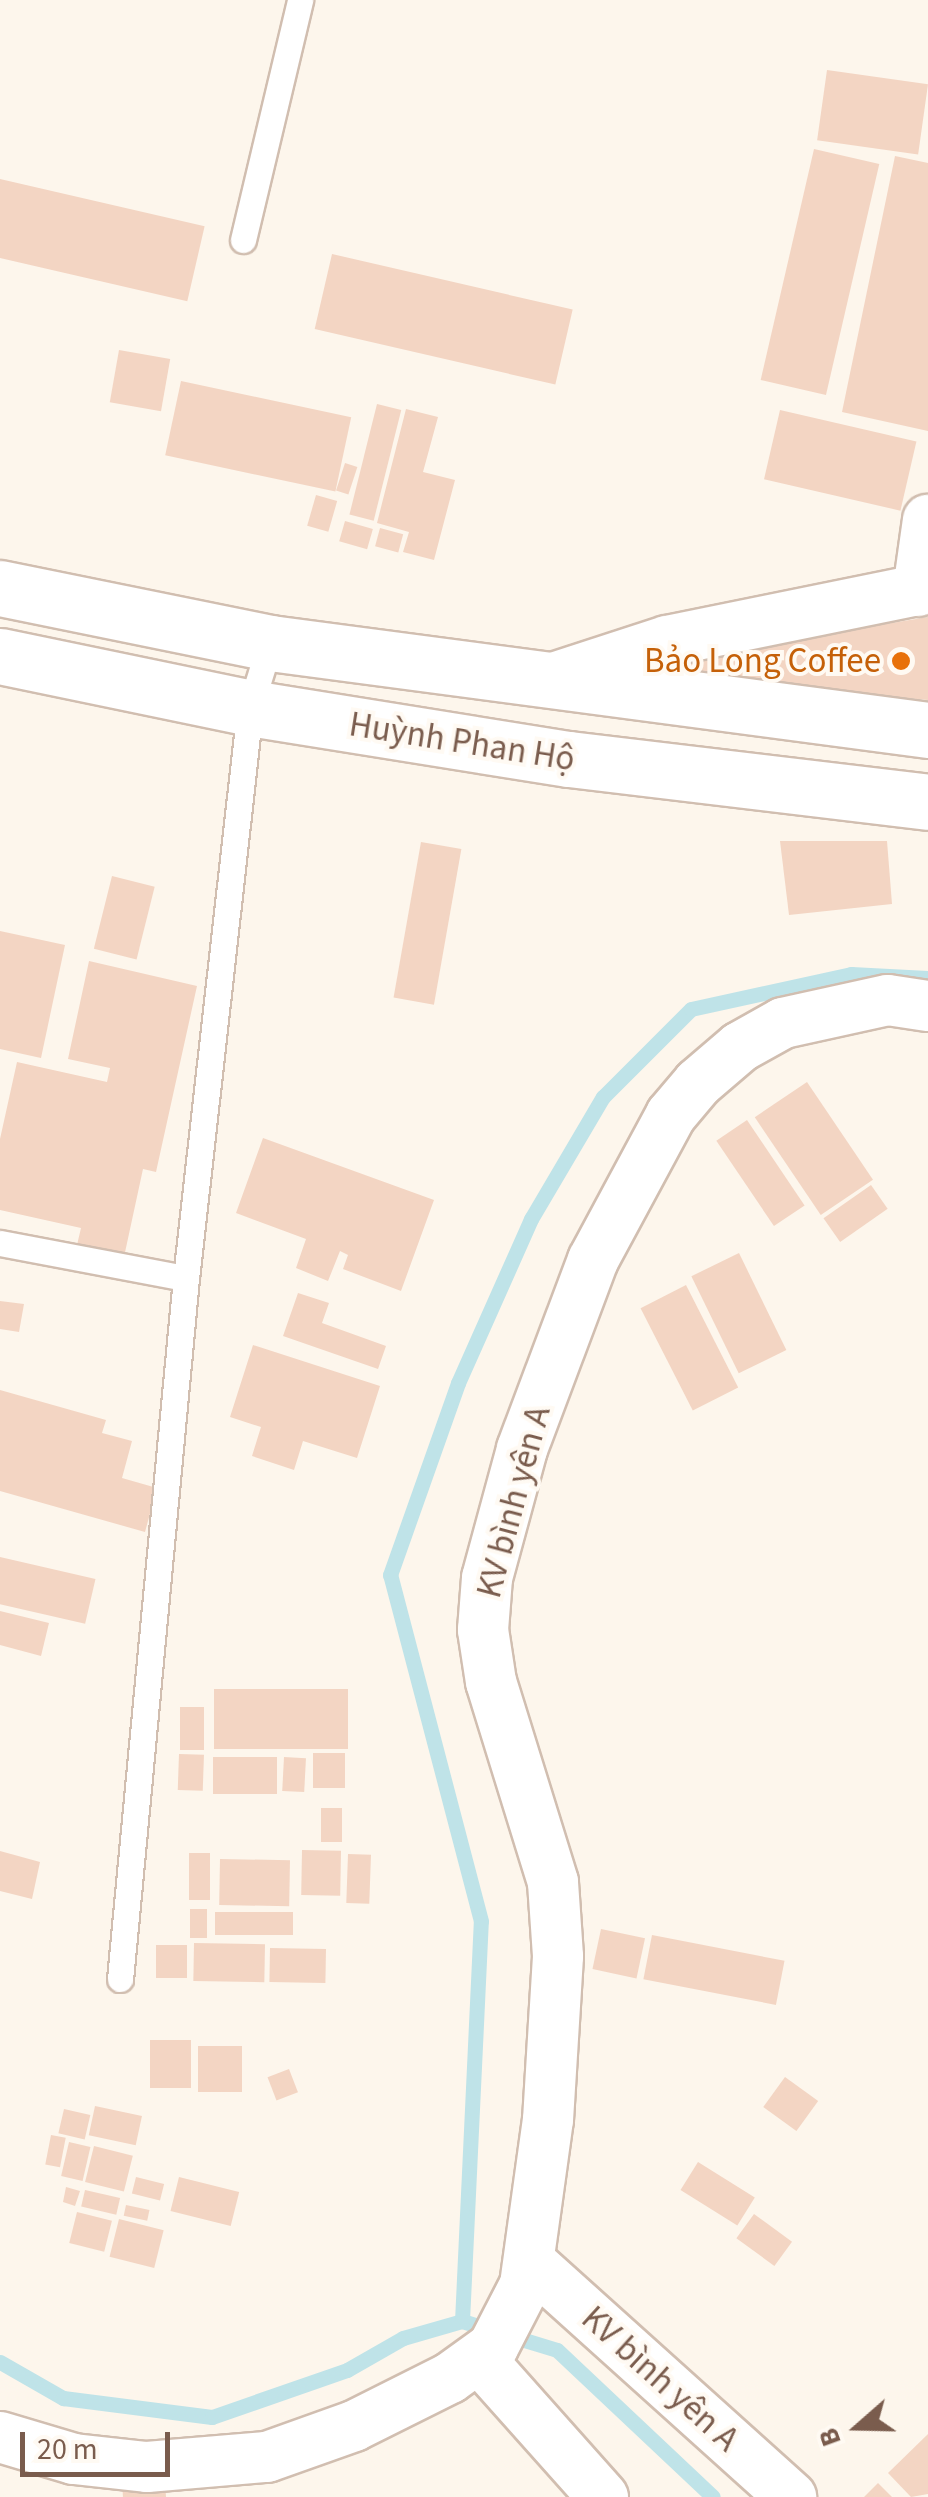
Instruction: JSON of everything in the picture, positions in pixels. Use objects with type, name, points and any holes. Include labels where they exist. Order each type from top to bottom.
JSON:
[{"type":"street","points":[[547,680],[666,641],[923,590],[928,520]]},
{"type":"street","name":"Huỳnh Phan Hộ","points":[[0,588],[270,643],[928,730]]},
{"type":"street","name":"Huỳnh Phan Hộ","points":[[0,656],[250,708],[570,759],[928,802]]},
{"type":"street","name":"KV bình yên A","points":[[487,2353],[527,2273],[548,2120],[558,1956],[553,1882],[491,1682],[483,1630],[487,1578],[522,1449],[594,1260],[671,1115],[698,1084],[740,1047],[784,1022],[888,1000],[928,1006]]},
{"type":"street","name":"KV bình yên A","points":[[527,2273],[791,2497]]},
{"type":"street","points":[[0,2437],[74,2459],[147,2468],[252,2460],[354,2426],[487,2353],[603,2497]]},
{"type":"lane","points":[[242,240],[300,0]]},
{"type":"lane","points":[[120,1980],[186,1278],[250,708],[270,643]]},
{"type":"lane","points":[[0,1244],[186,1278]]},
{"type":"building","points":[[827,70],[928,84],[918,155],[817,140]]},
{"type":"building","points":[[814,149],[879,164],[826,395],[761,380]]},
{"type":"building","points":[[895,156],[928,163],[928,431],[842,412]]},
{"type":"building","points":[[0,179],[205,226],[187,301],[0,258]]},
{"type":"building","points":[[332,254],[573,310],[555,385],[315,329]]},
{"type":"building","points":[[119,350],[170,359],[161,411],[110,402]]},
{"type":"building","points":[[181,381],[351,417],[335,492],[165,455]]},
{"type":"building","points":[[377,404],[401,410],[374,521],[349,515]]},
{"type":"building","points":[[406,409],[438,417],[423,472],[455,480],[434,560],[403,552],[409,532],[377,523]]},
{"type":"building","points":[[780,410],[916,441],[900,511],[764,479]]},
{"type":"building","points":[[345,463],[357,467],[348,495],[336,491]]},
{"type":"building","points":[[316,495],[337,501],[328,532],[307,526]]},
{"type":"building","points":[[345,521],[373,529],[367,549],[339,541]]},
{"type":"building","points":[[380,528],[403,534],[398,553],[375,546]]},
{"type":"building","points":[[928,617],[928,700],[666,677],[675,659]]},
{"type":"building","points":[[780,841],[887,841],[892,904],[789,915]]},
{"type":"building","points":[[421,842],[461,849],[434,1005],[394,998]]},
{"type":"building","points":[[112,876],[155,887],[137,959],[94,949]]},
{"type":"building","points":[[0,931],[65,945],[41,1058],[0,1049]]},
{"type":"building","points":[[89,961],[197,986],[156,1172],[143,1169],[124,1257],[77,1245],[81,1228],[0,1210],[0,1139],[17,1062],[107,1082],[110,1068],[68,1059]]},
{"type":"building","points":[[807,1082],[873,1180],[821,1215],[755,1117]]},
{"type":"building","points":[[747,1120],[805,1205],[774,1226],[716,1141]]},
{"type":"building","points":[[263,1138],[434,1200],[401,1291],[343,1269],[348,1255],[340,1251],[328,1281],[296,1268],[306,1239],[236,1213]]},
{"type":"building","points":[[871,1185],[888,1209],[840,1242],[823,1218]]},
{"type":"building","points":[[739,1253],[786,1350],[739,1373],[691,1276]]},
{"type":"building","points":[[686,1285],[738,1387],[693,1411],[641,1308]]},
{"type":"building","points":[[298,1293],[329,1303],[322,1323],[386,1346],[378,1369],[283,1336]]},
{"type":"building","points":[[0,1301],[24,1304],[19,1332],[0,1329]]},
{"type":"building","points":[[253,1345],[380,1386],[357,1458],[303,1441],[294,1470],[252,1456],[261,1427],[230,1417]]},
{"type":"building","points":[[0,1390],[106,1420],[102,1433],[132,1441],[122,1478],[157,1488],[145,1532],[0,1491]]},
{"type":"building","points":[[0,1557],[95,1579],[85,1624],[0,1604]]},
{"type":"building","points":[[0,1611],[49,1623],[41,1656],[0,1645]]},
{"type":"building","points":[[214,1689],[348,1689],[348,1749],[214,1749]]},
{"type":"building","points":[[180,1707],[204,1707],[204,1750],[180,1750]]},
{"type":"building","points":[[313,1753],[345,1753],[345,1788],[313,1788]]},
{"type":"building","points":[[179,1754],[204,1755],[203,1791],[178,1790]]},
{"type":"building","points":[[213,1757],[277,1757],[277,1794],[213,1794]]},
{"type":"building","points":[[284,1757],[306,1758],[304,1792],[282,1791]]},
{"type":"building","points":[[321,1808],[342,1808],[342,1842],[321,1842]]},
{"type":"building","points":[[302,1850],[341,1851],[340,1896],[301,1895]]},
{"type":"building","points":[[0,1851],[40,1862],[32,1899],[0,1891]]},
{"type":"building","points":[[189,1853],[210,1853],[210,1900],[189,1900]]},
{"type":"building","points":[[348,1854],[371,1855],[369,1904],[346,1903]]},
{"type":"building","points":[[220,1859],[290,1860],[289,1906],[219,1905]]},
{"type":"building","points":[[190,1909],[207,1909],[207,1938],[190,1938]]},
{"type":"building","points":[[215,1912],[293,1912],[293,1935],[215,1935]]},
{"type":"building","points":[[601,1929],[645,1938],[636,1978],[592,1969]]},
{"type":"building","points":[[652,1935],[785,1961],[776,2005],[643,1979]]},
{"type":"building","points":[[194,1943],[265,1944],[264,1982],[193,1981]]},
{"type":"building","points":[[156,1945],[187,1945],[187,1978],[156,1978]]},
{"type":"building","points":[[270,1948],[326,1949],[325,1983],[269,1982]]},
{"type":"building","points":[[150,2040],[191,2040],[191,2088],[150,2088]]},
{"type":"building","points":[[198,2046],[242,2046],[242,2092],[198,2092]]},
{"type":"building","points":[[289,2069],[298,2092],[276,2101],[268,2077]]},
{"type":"building","points":[[785,2077],[818,2101],[796,2131],[763,2107]]},
{"type":"building","points":[[95,2106],[142,2116],[136,2145],[89,2135]]},
{"type":"building","points":[[64,2109],[90,2115],[85,2139],[58,2133]]},
{"type":"building","points":[[51,2135],[66,2138],[60,2167],[45,2164]]},
{"type":"building","points":[[69,2142],[90,2147],[83,2181],[61,2176]]},
{"type":"building","points":[[94,2146],[133,2156],[124,2192],[85,2182]]},
{"type":"building","points":[[698,2162],[755,2198],[737,2225],[681,2190]]},
{"type":"building","points":[[136,2177],[164,2184],[160,2201],[132,2193]]},
{"type":"building","points":[[179,2177],[239,2192],[231,2226],[171,2211]]},
{"type":"building","points":[[66,2187],[80,2191],[75,2206],[63,2202]]},
{"type":"building","points":[[85,2190],[120,2198],[116,2215],[81,2207]]},
{"type":"building","points":[[126,2205],[149,2210],[147,2221],[124,2216]]},
{"type":"building","points":[[77,2212],[112,2221],[104,2252],[69,2243]]},
{"type":"building","points":[[754,2214],[792,2242],[774,2266],[736,2238]]},
{"type":"building","points":[[119,2219],[164,2230],[154,2268],[110,2257]]},
{"type":"building","points":[[928,2434],[928,2494],[911,2497],[888,2473]]},
{"type":"building","points":[[165,2478],[166,2497],[123,2497],[122,2480]]},
{"type":"building","points":[[878,2483],[892,2497],[864,2497]]},
{"type":"waterway","points":[[0,2362],[63,2398],[212,2417],[347,2370],[403,2338],[462,2321],[481,1921],[390,1575],[458,1383],[531,1219],[603,1097],[691,1009],[851,974],[928,978]]},
{"type":"waterway","points":[[462,2321],[557,2350],[713,2497]]},
{"type":"place","name":"Bảo Long Coffee","points":[[901,661]]}]
